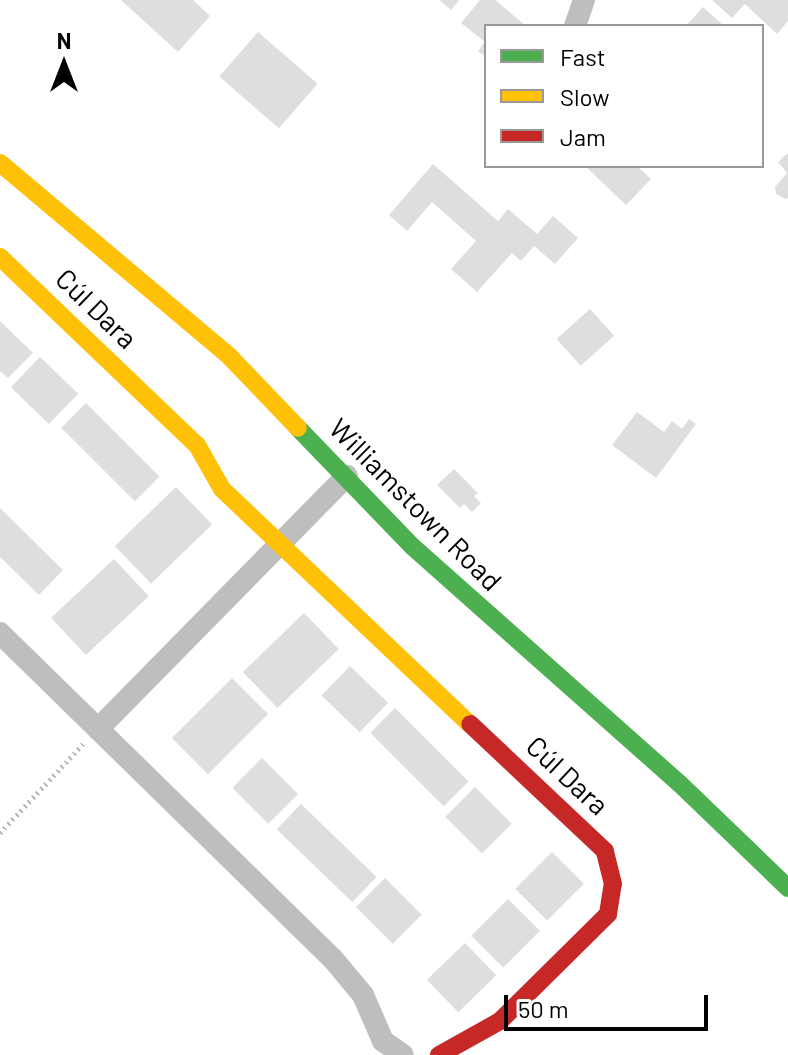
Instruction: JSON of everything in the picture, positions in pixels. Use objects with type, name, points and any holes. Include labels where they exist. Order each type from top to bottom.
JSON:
[{"type":"street","points":[[576,24],[584,0]]},
{"type":"street","name":"Williamstown Road","points":[[0,163],[171,304],[440,572],[680,784],[788,888]]},
{"type":"street","name":"Cúl Dara","points":[[0,257],[197,445],[222,489],[605,851],[612,867],[608,914],[500,1021],[439,1055]]},
{"type":"street","points":[[98,729],[347,476]]},
{"type":"street","points":[[0,633],[333,959],[363,995],[383,1041],[403,1055]]},
{"type":"path","points":[[0,833],[98,729]]},
{"type":"building","points":[[121,0],[193,0],[210,16],[178,52]]},
{"type":"building","points":[[439,0],[459,0],[451,10]]},
{"type":"building","points":[[480,0],[495,0],[524,24],[484,24],[484,41],[461,23]]},
{"type":"building","points":[[712,0],[788,0],[788,21],[777,34],[745,4],[732,18]]},
{"type":"building","points":[[703,7],[722,24],[688,24]]},
{"type":"building","points":[[258,32],[318,84],[279,128],[219,77]]},
{"type":"building","points":[[788,153],[788,198],[785,199],[776,194],[775,187],[787,173],[778,162]]},
{"type":"building","points":[[433,164],[498,221],[508,209],[537,234],[553,216],[578,238],[555,264],[534,246],[521,261],[512,253],[477,292],[451,269],[476,241],[432,202],[407,231],[389,215]]},
{"type":"building","points":[[587,168],[639,168],[651,179],[626,205]]},
{"type":"building","points":[[590,309],[614,336],[581,366],[557,339]]},
{"type":"building","points":[[0,321],[33,353],[8,378],[0,371]]},
{"type":"building","points":[[40,357],[78,394],[49,424],[11,387]]},
{"type":"building","points":[[86,403],[160,477],[135,501],[61,428]]},
{"type":"building","points":[[637,412],[664,432],[672,421],[682,429],[689,419],[696,424],[656,478],[612,445]]},
{"type":"building","points":[[454,469],[478,493],[474,496],[481,503],[472,512],[464,504],[460,508],[437,485]]},
{"type":"building","points":[[176,487],[212,524],[151,583],[115,546]]},
{"type":"building","points":[[0,508],[63,570],[39,595],[0,557]]},
{"type":"building","points":[[114,559],[149,596],[86,655],[51,618]]},
{"type":"building","points":[[304,613],[339,649],[278,708],[243,672]]},
{"type":"building","points":[[350,666],[388,703],[360,732],[322,695]]},
{"type":"building","points":[[232,678],[268,714],[208,774],[172,738]]},
{"type":"building","points":[[395,708],[469,782],[444,806],[370,733]]},
{"type":"building","points":[[262,758],[298,794],[268,824],[232,788]]},
{"type":"building","points":[[475,787],[512,824],[482,853],[445,817]]},
{"type":"building","points":[[301,804],[377,877],[352,902],[277,829]]},
{"type":"building","points":[[552,852],[584,884],[547,921],[515,889]]},
{"type":"building","points":[[385,878],[422,915],[393,944],[356,907]]},
{"type":"building","points":[[508,899],[540,931],[503,968],[471,936]]},
{"type":"building","points":[[465,943],[496,975],[458,1012],[427,980]]},
{"type":"traffic: fast","points":[[298,428],[413,547],[680,784],[788,888]]},
{"type":"traffic: slow","points":[[0,163],[230,357],[298,428]]},
{"type":"traffic: slow","points":[[0,257],[197,445],[222,489],[470,724]]},
{"type":"traffic: jam","points":[[439,1055],[500,1021],[608,914],[613,884],[605,851],[470,724]]}]
